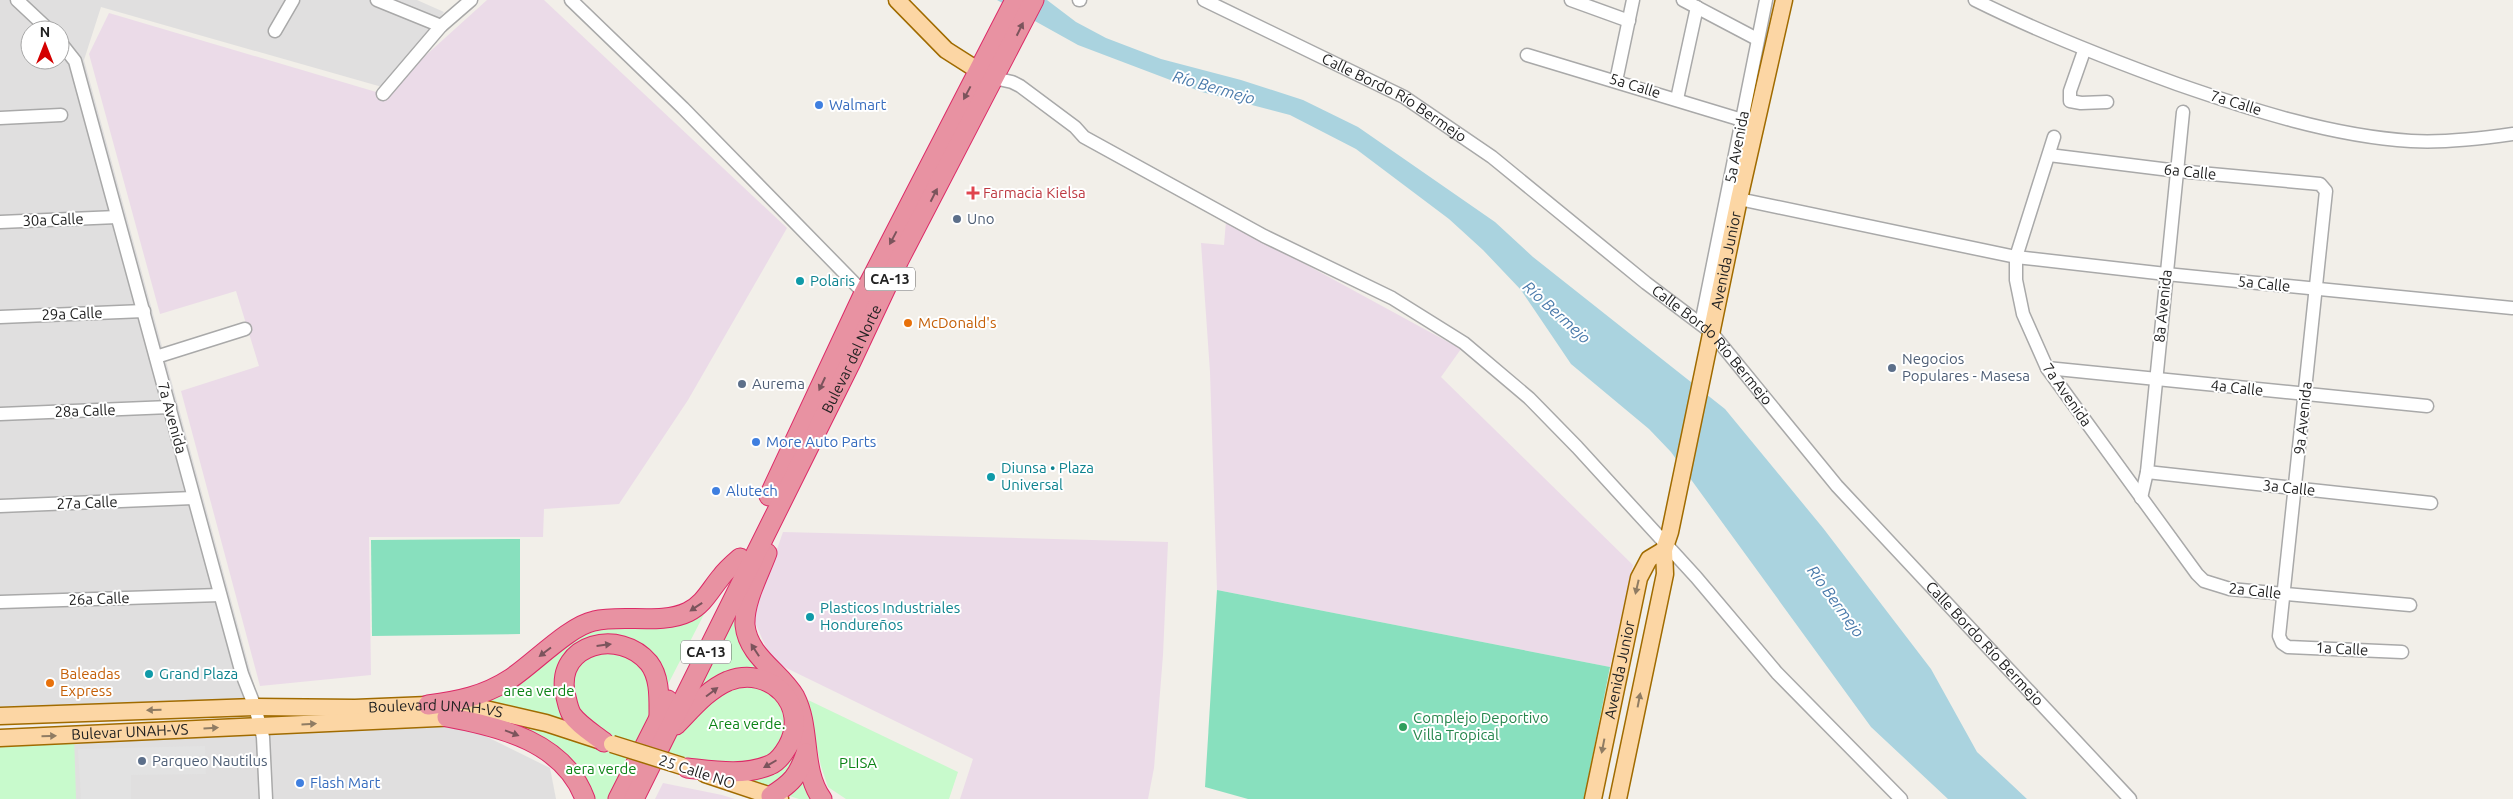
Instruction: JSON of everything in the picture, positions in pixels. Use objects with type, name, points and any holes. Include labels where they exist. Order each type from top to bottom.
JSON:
[{"type":"highway","name":"Bulevar del Norte","points":[[998,54],[1015,0]]},
{"type":"highway","name":"Bulevar del Norte","points":[[618,799],[740,558],[864,293],[998,54],[1034,0]]},
{"type":"highway","name":"Bulevar del Norte","points":[[634,799],[851,362],[987,75]]},
{"type":"highway","points":[[779,504],[772,542],[748,604],[746,626],[749,640],[761,658],[794,696],[804,724],[806,753],[818,793],[822,799]]},
{"type":"highway","points":[[428,705],[462,700],[487,692],[511,679],[578,628],[592,621],[624,617],[664,618],[686,613],[702,603],[722,575],[740,558]]},
{"type":"highway","points":[[608,743],[572,714],[564,686],[567,670],[576,654],[591,647],[620,644],[649,664],[659,689],[659,718]]},
{"type":"highway","points":[[664,737],[697,704],[727,682],[742,678],[764,680],[781,690],[791,704],[796,721],[794,734],[784,752],[773,765],[753,771],[730,772],[685,767]]},
{"type":"highway","points":[[447,717],[503,730],[542,748],[564,764],[575,777],[585,799]]},
{"type":"highway","points":[[776,798],[798,775],[806,753]]},
{"type":"main road","points":[[897,0],[946,50],[987,75]]},
{"type":"main road","name":"Avenida Junior","points":[[1618,799],[1665,574],[1667,542],[1706,334],[1784,0]]},
{"type":"main road","name":"Avenida Junior","points":[[1593,799],[1639,578],[1649,559],[1667,542]]},
{"type":"main road","name":"Boulevard UNAH-VS","points":[[255,707],[355,708],[428,705],[481,708],[498,713]]},
{"type":"main road","name":"Bulevar UNAH-VS","points":[[0,716],[255,707]]},
{"type":"main road","name":"Boulevard UNAH-VS","points":[[260,726],[498,713]]},
{"type":"main road","name":"25 Calle NO","points":[[498,713],[546,723],[776,798]]},
{"type":"main road","name":"Bulevar UNAH-VS","points":[[0,738],[260,726]]},
{"type":"street","points":[[18,0],[39,20]]},
{"type":"street","points":[[275,31],[293,0]]},
{"type":"street","points":[[377,0],[441,26]]},
{"type":"street","points":[[383,94],[441,26],[471,0]]},
{"type":"street","points":[[571,0],[683,108],[864,293]]},
{"type":"street","name":"Calle Bordo Río Bermejo","points":[[1204,0],[1404,97],[1492,157],[1706,334],[1837,486],[2130,799]]},
{"type":"street","points":[[1571,0],[1629,21]]},
{"type":"street","points":[[1616,80],[1633,0]]},
{"type":"street","points":[[1683,0],[1757,39]]},
{"type":"street","name":"5a Avenida","points":[[1706,334],[1742,120],[1766,0]]},
{"type":"street","name":"7a Calle","points":[[1975,0],[2084,51],[2228,102],[2289,119],[2356,134],[2412,141],[2469,140],[2513,134]]},
{"type":"street","points":[[1677,99],[1697,8]]},
{"type":"street","points":[[2084,51],[2070,91],[2070,101],[2107,102]]},
{"type":"street","name":"7a Avenida","points":[[70,55],[75,62],[111,218],[144,311],[242,674],[255,707],[260,726],[266,799]]},
{"type":"street","name":"5a Calle","points":[[1527,55],[1616,80],[1742,120]]},
{"type":"street","points":[[987,75],[1020,86],[1075,127],[1084,137],[1264,236],[1392,298],[1464,343],[1529,398],[1667,542],[1777,673],[1901,799]]},
{"type":"street","name":"8a Avenida","points":[[2141,498],[2147,472],[2183,112]]},
{"type":"street","points":[[0,118],[61,115]]},
{"type":"street","name":"7a Avenida","points":[[2054,137],[2016,256],[2016,280],[2023,314],[2047,368],[2141,498]]},
{"type":"street","name":"6a Calle","points":[[2049,154],[2178,171],[2320,184],[2326,191]]},
{"type":"street","name":"9a Avenida","points":[[2282,643],[2279,636],[2282,594],[2326,191]]},
{"type":"street","name":"5a Calle","points":[[1739,199],[2016,256],[2316,290],[2512,308]]},
{"type":"street","name":"30a Calle","points":[[0,222],[111,218]]},
{"type":"street","name":"29a Calle","points":[[0,317],[144,311]]},
{"type":"street","points":[[156,357],[245,329]]},
{"type":"street","name":"4a Calle","points":[[2047,368],[2427,406]]},
{"type":"street","name":"28a Calle","points":[[0,414],[170,407]]},
{"type":"street","name":"3a Calle","points":[[2147,472],[2431,503]]},
{"type":"street","name":"27a Calle","points":[[0,506],[193,498]]},
{"type":"street","name":"2a Calle","points":[[2141,498],[2204,581],[2230,589],[2410,605]]},
{"type":"street","name":"26a Calle","points":[[0,602],[220,594]]},
{"type":"street","name":"1a Calle","points":[[2282,643],[2288,647],[2402,652]]},
{"type":"shaded area","points":[[0,0],[417,0],[444,12],[382,87],[101,7],[84,60],[258,699],[0,713]]},
{"type":"shaded area","points":[[487,0],[544,0],[787,228],[688,400],[619,504],[544,509],[543,537],[369,537],[371,675],[260,686],[181,391],[259,366],[236,291],[160,314],[89,54],[109,13],[383,94]]},
{"type":"shaded area","points":[[1226,221],[1461,349],[1441,377],[1633,565],[1610,667],[1217,590],[1210,372],[1201,243],[1224,245]]},
{"type":"shaded area","points":[[783,532],[1168,542],[1163,655],[1154,768],[1148,799],[960,799],[973,759],[772,661],[753,618]]},
{"type":"shaded area","points":[[447,717],[550,768],[556,799],[0,799],[0,737]]},
{"type":"shaded area","name":"Parqueo Nautilus","points":[[205,746],[206,774],[131,775],[131,799],[81,799],[78,749]]},
{"type":"shaded area","points":[[663,783],[722,795],[735,799],[655,799]]},
{"type":"green space","points":[[520,539],[520,634],[372,636],[371,540]]},
{"type":"green space","name":"area verde","points":[[718,587],[663,694],[637,648],[573,652],[575,724],[485,702],[597,624],[665,622]]},
{"type":"green space","name":"Complejo Deportivo Villa Tropical","points":[[1217,590],[1610,667],[1584,799],[1248,799],[1205,787]]},
{"type":"green space","points":[[737,607],[742,628],[777,680],[740,673],[687,709]]},
{"type":"green space","name":"area verde","points":[[616,648],[645,666],[655,712],[637,745],[599,733],[575,711],[570,672],[578,658]]},
{"type":"green space","name":"Area verde.","points":[[742,681],[777,692],[791,727],[771,760],[698,765],[666,753],[673,740],[698,711]]},
{"type":"green space","name":"PLISA","points":[[806,699],[958,772],[949,799],[846,799],[828,787],[821,766]]},
{"type":"green space","name":"aera verde","points":[[509,723],[540,728],[631,757],[609,799],[590,799]]},
{"type":"green space","points":[[74,735],[76,799],[0,799],[0,738]]},
{"type":"green space","points":[[797,737],[802,753],[773,790],[730,776],[754,775]]},
{"type":"green space","points":[[802,777],[817,799],[799,799],[783,794]]},
{"type":"water","name":"Río Bermejo","points":[[997,0],[1047,0],[1076,22],[1106,38],[1161,59],[1241,80],[1303,100],[1358,127],[1495,222],[1533,257],[1725,409],[1823,528],[1931,669],[1977,752],[2027,799],[1948,799],[1871,727],[1671,452],[1649,429],[1571,364],[1521,290],[1483,250],[1449,219],[1356,149],[1290,115],[1202,92],[1078,45]]},
{"type":"place","name":"Walmart","points":[[819,105]]},
{"type":"place","name":"Farmacia Kielsa","points":[[973,193]]},
{"type":"place","name":"Uno","points":[[957,219]]},
{"type":"place","name":"Polaris","points":[[800,281]]},
{"type":"place","name":"McDonald's","points":[[908,323]]},
{"type":"place","name":"Negocios Populares - Masesa","points":[[1892,368]]},
{"type":"place","name":"Aurema","points":[[742,384]]},
{"type":"place","name":"More Auto Parts","points":[[756,442]]},
{"type":"place","name":"Diunsa • Plaza Universal","points":[[991,477]]},
{"type":"place","name":"Alutech","points":[[716,491]]},
{"type":"place","name":"Plasticos Industriales Hondureños","points":[[810,617]]},
{"type":"place","name":"Grand Plaza","points":[[149,674]]},
{"type":"place","name":"Baleadas Express","points":[[50,683]]},
{"type":"place","name":"Complejo Deportivo Villa Tropical","points":[[1403,727]]},
{"type":"place","name":"Parqueo Nautilus","points":[[142,761]]},
{"type":"place","name":"Flash Mart","points":[[300,783]]}]
